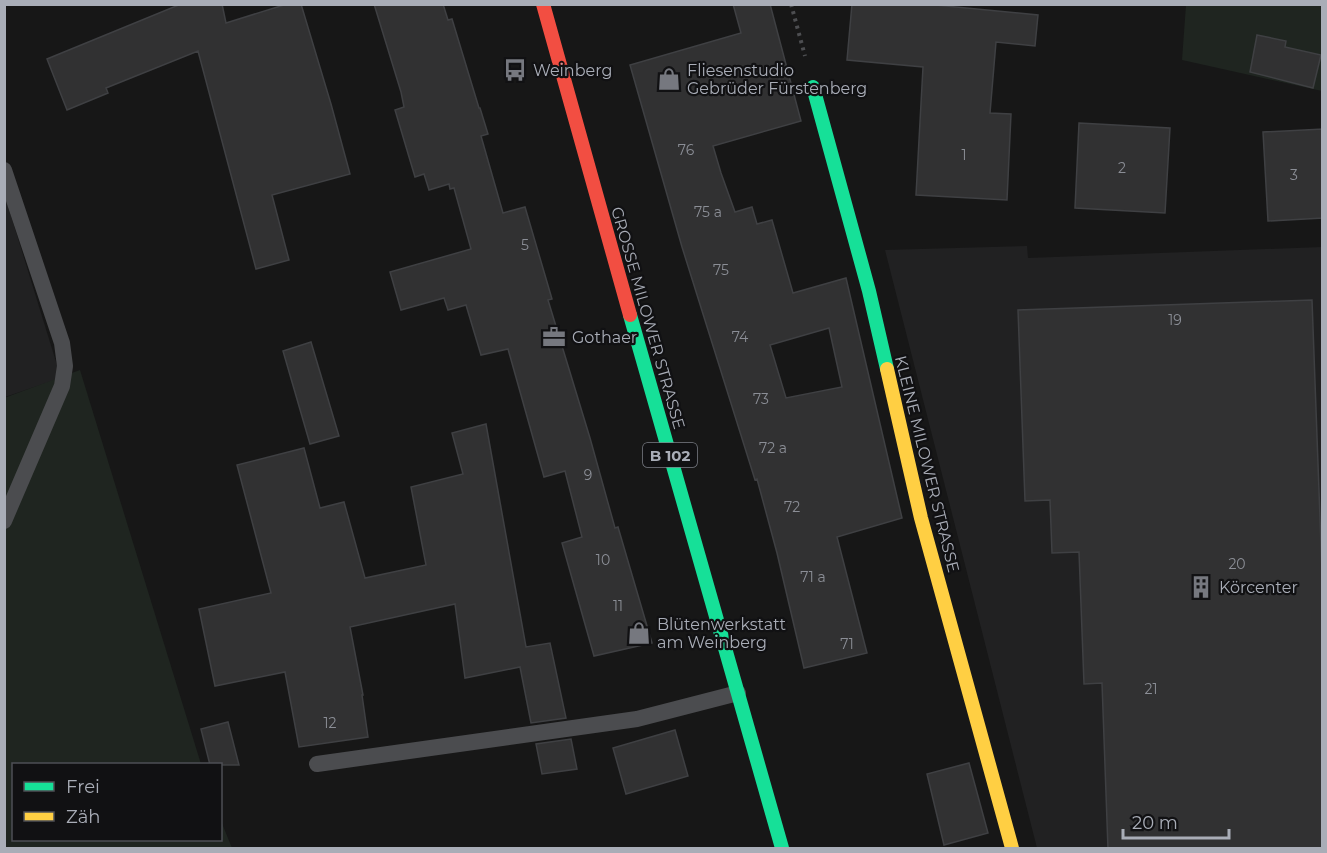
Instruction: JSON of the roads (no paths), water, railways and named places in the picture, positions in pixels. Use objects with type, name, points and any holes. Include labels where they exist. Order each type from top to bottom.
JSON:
[{"type":"main road","name":"GROSSE MILOWER STRASSE","points":[[543,4],[782,849]]},
{"type":"main road","name":"KLEINE MILOWER STRASSE","points":[[813,87],[869,291],[921,518],[1012,849]]},
{"type":"lane","points":[[4,171],[62,343],[65,366],[62,386],[4,521]]},
{"type":"lane","points":[[317,764],[637,719],[738,693]]},
{"type":"place","name":"Weinberg","points":[[515,70]]},
{"type":"place","name":"Fliesenstudio Gebrüder Fürstenberg","points":[[669,79]]},
{"type":"place","name":"Gothaer","points":[[554,337]]},
{"type":"place","name":"Körcenter","points":[[1201,587]]},
{"type":"place","name":"Blütenwerkstatt am Weinberg","points":[[639,633]]}]
